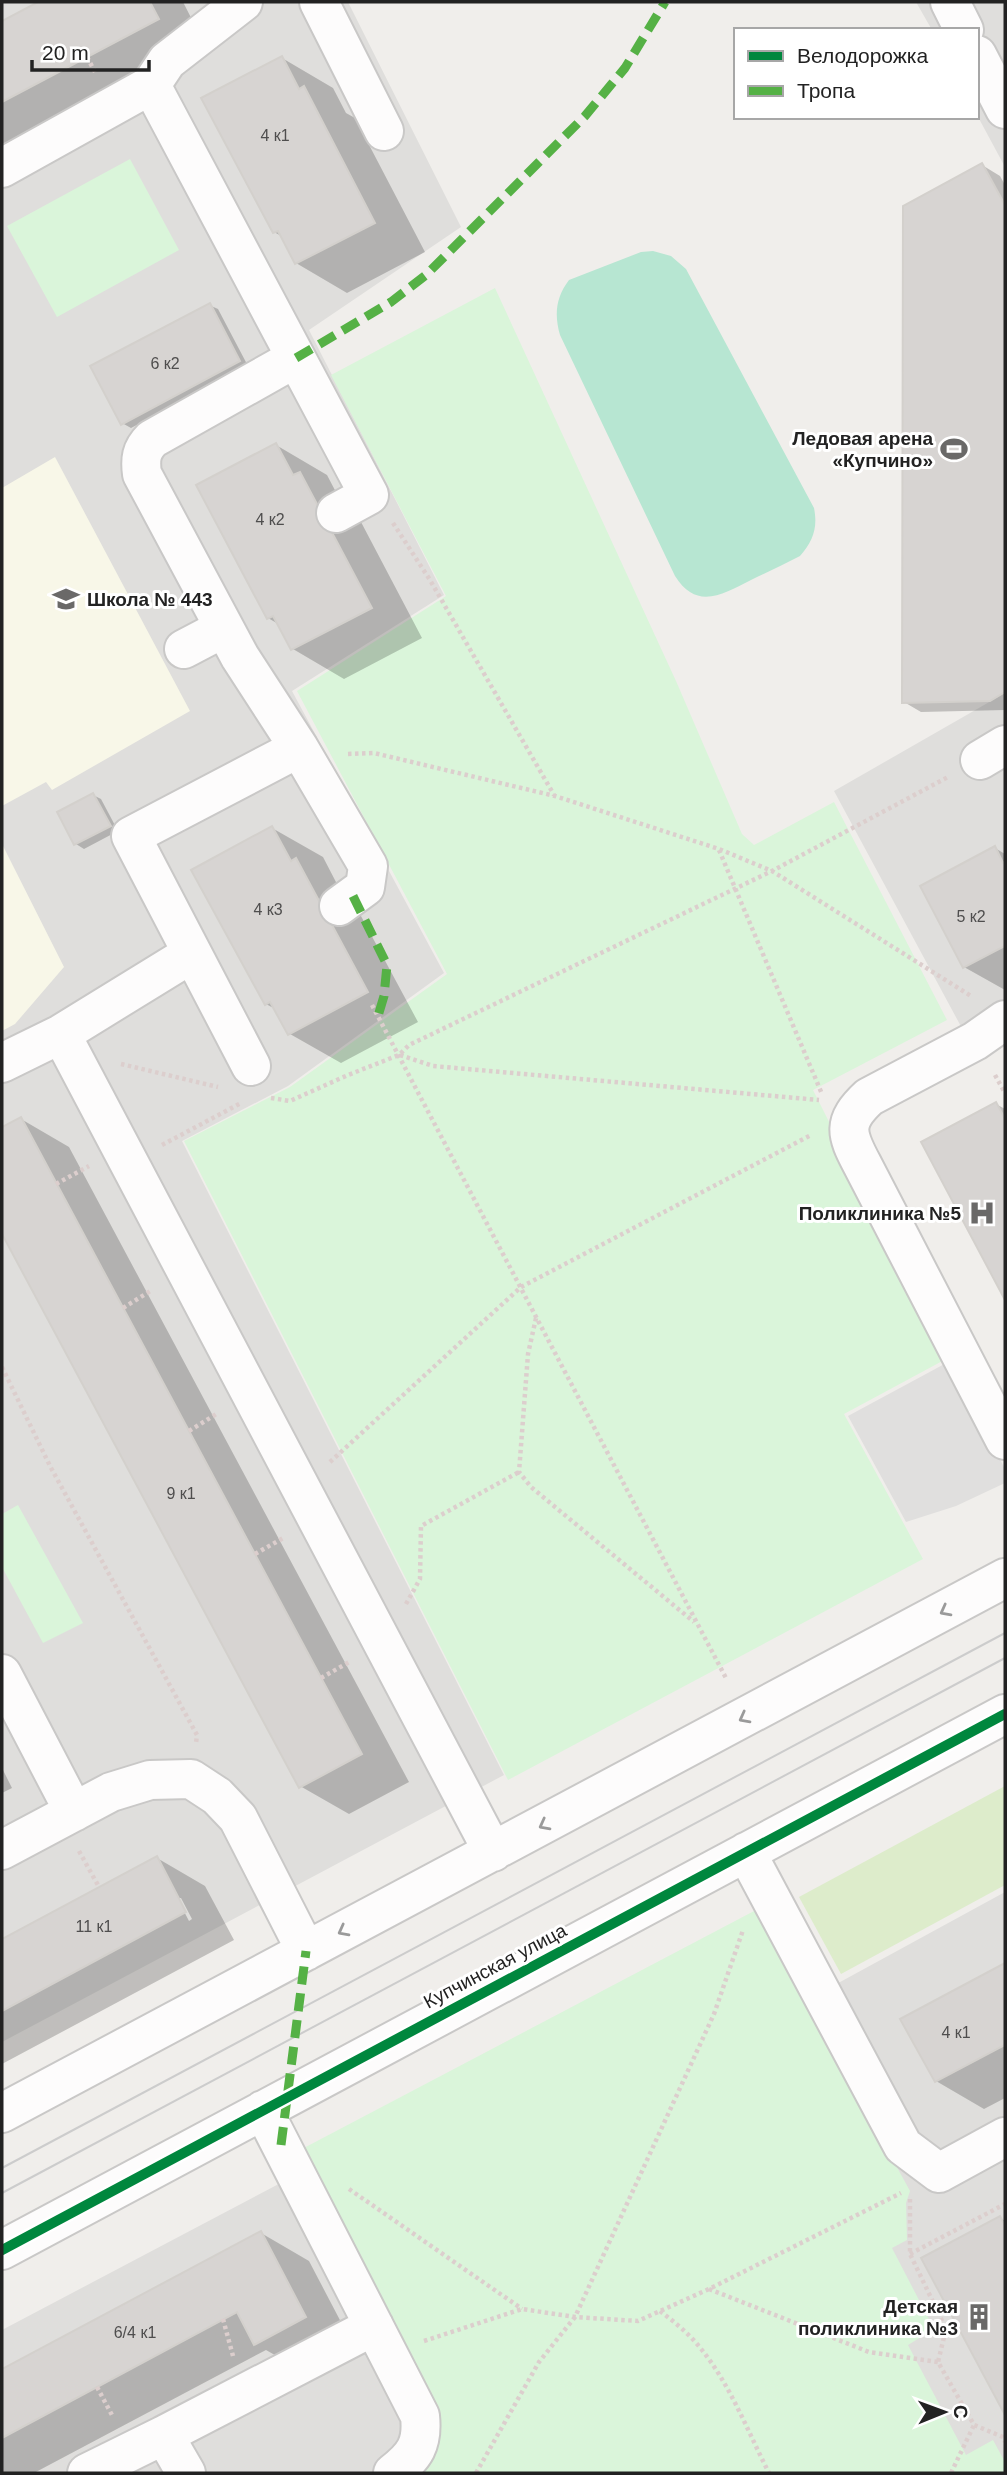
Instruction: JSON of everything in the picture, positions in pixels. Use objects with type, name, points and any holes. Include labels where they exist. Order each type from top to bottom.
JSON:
[{"type":"street","points":[[2,168],[151,85],[167,61],[243,2]]},
{"type":"street","points":[[319,2],[384,131]]},
{"type":"street","points":[[950,2],[963,28]]},
{"type":"street","points":[[979,59],[1005,109]]},
{"type":"street","points":[[151,85],[296,358],[352,504]]},
{"type":"street","points":[[296,358],[152,439],[143,448],[140,461],[142,474],[240,657],[299,748],[368,866],[365,887],[339,906]]},
{"type":"street","points":[[184,649],[224,628]]},
{"type":"street","points":[[248,1084],[191,954],[131,836],[299,748]]},
{"type":"street","points":[[2,1063],[61,1034],[191,954]]},
{"type":"street","points":[[994,1011],[975,1041],[869,1097],[855,1110],[848,1124],[849,1140],[1005,1440]]},
{"type":"street","points":[[61,1034],[494,1852]]},
{"type":"street","points":[[2,2113],[1005,1578]]},
{"type":"street","points":[[2,1674],[74,1812]]},
{"type":"street","name":"Купчинская улица","points":[[2,2250],[1005,1713]]},
{"type":"street","points":[[2,1850],[111,1792],[150,1780],[191,1779],[217,1796],[238,1818],[306,1951]]},
{"type":"street","points":[[746,1852],[903,2146],[939,2173],[1001,2150]]},
{"type":"street","points":[[263,2110],[420,2416],[422,2433],[415,2453],[393,2473]]},
{"type":"street","points":[[87,2473],[374,2326]]},
{"type":"street","points":[[164,2435],[186,2473]]},
{"type":"path","points":[[352,504],[396,526],[555,796]]},
{"type":"path","points":[[299,748],[324,755],[374,753],[555,796],[719,849],[772,872],[994,1011]]},
{"type":"path","points":[[399,1055],[409,1045],[772,872],[992,753]]},
{"type":"path","points":[[399,1055],[433,1066],[826,1101],[719,849]]},
{"type":"path","points":[[372,1005],[727,1680]]},
{"type":"path","points":[[176,1138],[248,1084]]},
{"type":"path","points":[[324,1468],[520,1287],[813,1134]]},
{"type":"path","points":[[537,1318],[528,1354],[519,1472],[531,1487],[698,1625]]},
{"type":"path","points":[[2,1367],[50,1466],[197,1735],[191,1779]]},
{"type":"path","points":[[402,1610],[420,1579],[421,1526],[519,1472]]},
{"type":"path","points":[[476,2473],[539,2362],[576,2317],[713,2014],[743,1929]]},
{"type":"path","points":[[341,2184],[522,2309],[576,2317],[638,2321],[709,2289],[911,2188],[910,2254],[946,2329],[938,2361],[974,2425],[1003,2437],[1005,2442]]},
{"type":"path","points":[[910,2254],[1005,2204]]},
{"type":"path","points":[[709,2289],[869,2352],[938,2361]]},
{"type":"path","points":[[419,2343],[522,2309]]},
{"type":"path","points":[[660,2311],[683,2330],[710,2361],[769,2473]]},
{"type":"path","points":[[951,2473],[974,2425]]},
{"type":"shaded area","points":[[2,2],[348,2],[461,227],[309,330],[444,595],[292,691],[444,973],[288,1086],[182,1141],[504,1775],[2,2042]]},
{"type":"shaded area","points":[[916,2],[1005,2],[1005,167],[979,119],[979,28],[931,28]]},
{"type":"shaded area","name":"Школа № 443","points":[[55,457],[190,711],[52,790],[46,782],[2,806],[2,488]]},
{"type":"shaded area","points":[[1005,693],[1005,1027],[971,1045],[834,791]]},
{"type":"shaded area","points":[[2,844],[64,967],[15,1024],[2,1031]]},
{"type":"shaded area","points":[[950,1361],[1005,1469],[1005,1483],[956,1506],[906,1522],[848,1416]]},
{"type":"shaded area","points":[[1005,1892],[1005,2473],[970,2473],[781,2110],[820,1993]]},
{"type":"shaded area","points":[[311,2167],[450,2473],[2,2473],[2,2330]]},
{"type":"green space","points":[[130,159],[179,250],[57,317],[7,226]]},
{"type":"green space","points":[[653,251],[671,256],[686,269],[814,508],[813,534],[800,556],[730,590],[711,596],[692,593],[683,587],[675,576],[558,327],[559,299],[569,280],[641,252]]},
{"type":"green space","points":[[495,288],[676,681],[742,834],[754,845],[834,802],[947,1020],[813,1090],[948,1358],[844,1414],[923,1559],[508,1780],[184,1141],[290,1087],[447,974],[297,691],[446,596],[331,375]]},
{"type":"green space","points":[[18,1505],[83,1623],[43,1643],[2,1567],[2,1514]]},
{"type":"green space","points":[[1005,1786],[1005,1885],[841,1974],[799,1897]]},
{"type":"green space","points":[[756,1910],[910,2191],[906,2203],[907,2240],[892,2248],[934,2329],[908,2345],[966,2455],[993,2440],[1005,2462],[1005,2473],[416,2473],[422,2467],[300,2150]]},
{"type":"building","points":[[38,2],[150,2],[159,19],[2,102],[2,21]]},
{"type":"building","points":[[282,56],[299,89],[304,86],[375,223],[295,264],[278,231],[273,233],[201,98]]},
{"type":"building","name":"Ледовая арена «Купчино»","points":[[982,163],[1005,205],[1005,692],[990,701],[902,703],[903,206]]},
{"type":"building","points":[[210,303],[240,361],[121,425],[90,366]]},
{"type":"building","points":[[276,443],[293,475],[300,472],[372,608],[291,650],[273,616],[267,619],[196,485]]},
{"type":"building","points":[[93,793],[111,826],[74,845],[57,812]]},
{"type":"building","points":[[272,826],[291,861],[296,858],[368,992],[288,1035],[270,1002],[265,1005],[191,870]]},
{"type":"building","points":[[995,846],[1003,863],[1005,862],[1005,946],[963,968],[920,886]]},
{"type":"building","name":"Поликлиника №5","points":[[996,1102],[1005,1119],[1005,1300],[921,1142]]},
{"type":"building","points":[[21,1117],[362,1754],[299,1788],[2,1234],[2,1127]]},
{"type":"building","points":[[157,1856],[186,1912],[2,2011],[2,1939]]},
{"type":"building","points":[[1005,1963],[1005,2045],[935,2082],[900,2019]]},
{"type":"building","name":"Детская поликлиника №3","points":[[1000,2216],[1005,2226],[1005,2415],[921,2258]]},
{"type":"building","points":[[261,2231],[306,2317],[254,2345],[237,2312],[2,2438],[2,2369]]},
{"type":"tram line","points":[[2,2168],[1005,1633]]},
{"type":"tram line","points":[[2,2193],[1005,1658]]},
{"type":"marked path","points":[[296,358],[391,302],[426,275],[585,116],[625,68],[665,2]]},
{"type":"marked path","points":[[353,896],[387,965],[384,996],[378,1016]]},
{"type":"marked path","points":[[281,2145],[306,1951]]},
{"type":"cycle path","points":[[2,2250],[1005,1714]]},
{"type":"place","name":"Ледовая арена «Купчино»","points":[[954,449]]},
{"type":"place","name":"Школа № 443","points":[[66,599]]},
{"type":"place","name":"Поликлиника №5","points":[[982,1213]]},
{"type":"place","name":"Детская поликлиника №3","points":[[979,2317]]}]
